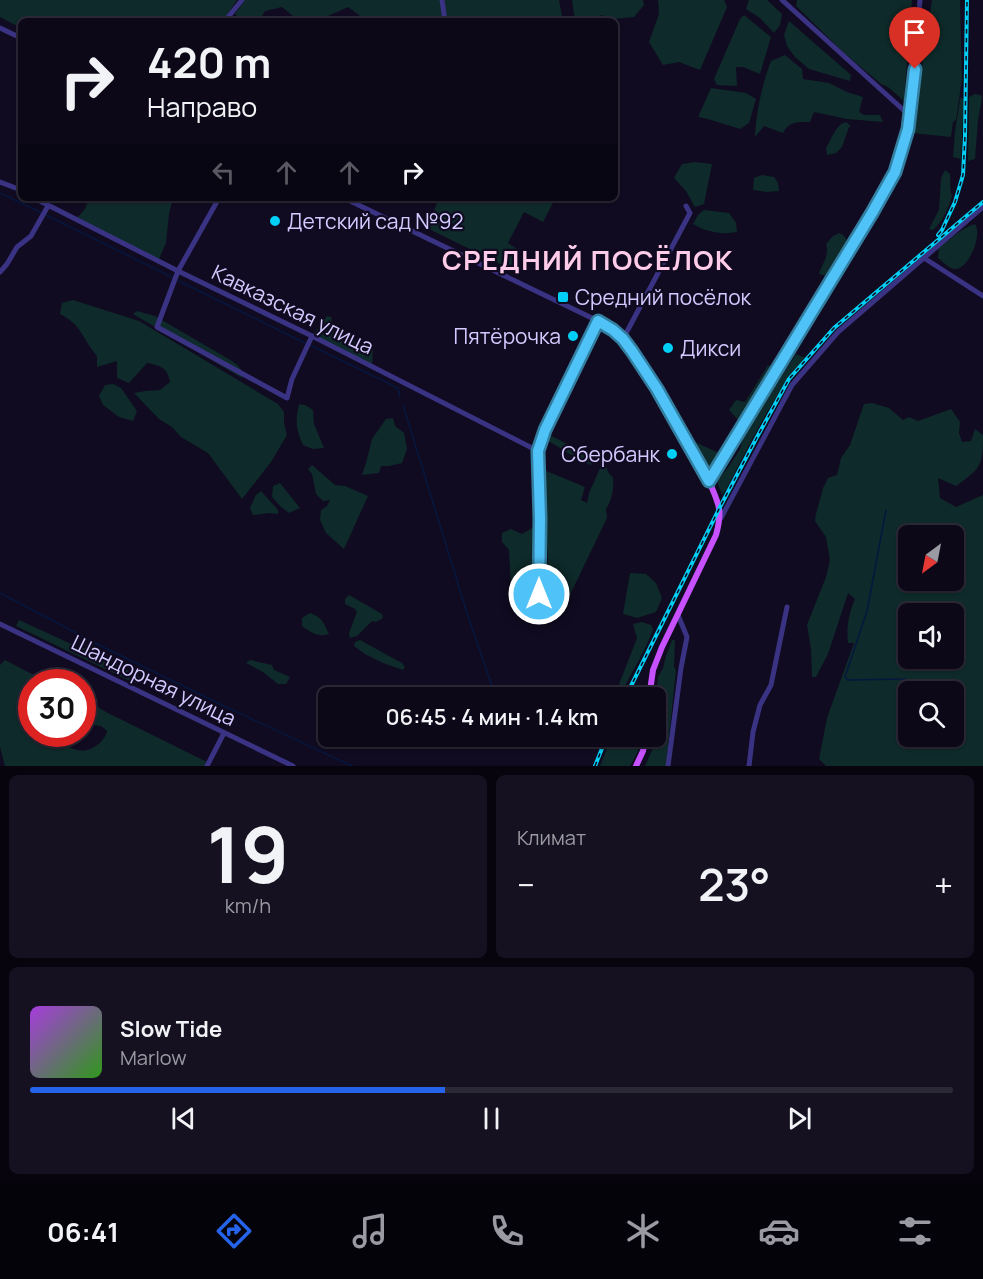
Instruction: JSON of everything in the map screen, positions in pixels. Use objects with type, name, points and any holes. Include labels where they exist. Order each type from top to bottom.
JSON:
[{"type":"main road","points":[[651,687],[653,670],[662,647],[716,535],[721,518],[720,507],[709,481]]},
{"type":"main road","points":[[636,766],[644,747]]},
{"type":"street","points":[[227,18],[242,0]]},
{"type":"street","points":[[442,0],[445,18]]},
{"type":"street","points":[[782,0],[910,116]]},
{"type":"street","points":[[350,201],[613,330],[632,351],[657,389],[709,481],[895,172],[910,116],[920,0]]},
{"type":"street","points":[[0,28],[18,37]]},
{"type":"street","points":[[0,182],[18,189]]},
{"type":"street","name":"Кавказская улица","points":[[38,201],[538,451]]},
{"type":"street","points":[[217,201],[178,271],[157,327],[287,398],[292,379],[311,338]]},
{"type":"street","points":[[623,339],[690,213],[687,206]]},
{"type":"street","points":[[0,272],[17,247],[31,236],[47,207]]},
{"type":"street","points":[[721,518],[792,385],[838,332],[983,207]]},
{"type":"street","points":[[924,258],[983,296]]},
{"type":"street","points":[[539,594],[538,451],[545,430],[598,321]]},
{"type":"street","points":[[749,766],[753,732],[760,705],[771,685],[787,607]]},
{"type":"street","points":[[668,766],[687,637],[678,615]]},
{"type":"street","name":"Шандорная улица","points":[[0,624],[293,766]]},
{"type":"street","points":[[207,766],[224,733]]},
{"type":"green space","points":[[0,0],[237,0],[225,18],[18,18],[18,26],[0,17]]},
{"type":"green space","points":[[245,0],[440,0],[443,18],[361,18],[348,7],[327,18],[295,18],[282,7],[265,11],[261,18],[238,18],[235,14]]},
{"type":"green space","points":[[444,0],[559,0],[562,18],[447,18]]},
{"type":"green space","points":[[572,0],[643,0],[644,5],[634,17],[609,18],[601,15],[598,18],[575,18]]},
{"type":"green space","points":[[658,0],[724,0],[727,7],[700,70],[679,62],[663,65],[649,42],[659,14]]},
{"type":"green space","points":[[749,0],[767,0],[782,14],[780,25],[774,33],[760,18],[746,9]]},
{"type":"green space","points":[[797,0],[912,0],[904,101],[843,52],[796,6]]},
{"type":"green space","points":[[932,0],[960,0],[962,79],[951,137],[912,133]]},
{"type":"green space","points":[[744,15],[771,37],[760,74],[743,67],[736,67],[737,86],[717,85],[714,79],[740,19]]},
{"type":"green space","points":[[789,21],[851,75],[850,81],[809,69],[795,57],[787,46],[784,35]]},
{"type":"green space","points":[[785,55],[802,69],[803,79],[829,83],[863,97],[859,112],[864,115],[880,115],[883,122],[847,119],[814,112],[810,122],[791,124],[783,133],[764,126],[755,137],[760,99],[771,61]]},
{"type":"green space","points":[[711,88],[746,93],[756,99],[749,123],[740,129],[698,117]]},
{"type":"green space","points":[[975,94],[981,95],[982,98],[975,159],[968,161],[969,97]]},
{"type":"green space","points":[[960,98],[964,99],[961,159],[953,157]]},
{"type":"green space","points":[[846,122],[851,126],[842,147],[836,153],[827,155],[826,148],[834,133]]},
{"type":"green space","points":[[695,162],[712,164],[704,204],[695,207],[686,191],[674,178],[682,164]]},
{"type":"green space","points":[[945,170],[950,174],[952,196],[940,223],[933,230],[929,229],[939,210],[941,178]]},
{"type":"green space","points":[[762,175],[774,177],[779,191],[753,190],[754,178]]},
{"type":"green space","points":[[88,201],[172,201],[166,243],[159,259],[77,218],[85,209]]},
{"type":"green space","points":[[438,201],[554,201],[543,222],[524,212],[508,243],[517,249],[510,269],[427,228]]},
{"type":"green space","points":[[704,210],[729,213],[736,223],[737,232],[714,232],[693,224]]},
{"type":"green space","points":[[975,224],[976,244],[964,264],[954,269],[938,258],[939,248],[961,231]]},
{"type":"green space","points":[[839,233],[847,240],[842,255],[826,276],[819,274],[826,256],[826,244]]},
{"type":"green space","points":[[73,300],[139,321],[278,404],[284,412],[287,435],[271,462],[242,499],[208,453],[181,437],[172,427],[159,419],[134,393],[160,390],[170,382],[165,370],[160,366],[147,363],[129,383],[117,378],[117,361],[97,367],[97,356],[81,332],[60,314],[62,303]]},
{"type":"green space","points":[[137,311],[155,316],[232,361],[240,368],[242,378],[133,314]]},
{"type":"green space","points":[[327,316],[331,317],[333,326],[339,333],[373,349],[372,365],[313,335]]},
{"type":"green space","points":[[796,354],[805,358],[771,405],[722,495],[717,481],[740,449],[745,433]]},
{"type":"green space","points":[[768,365],[774,368],[716,464],[709,467],[699,456],[695,442],[717,452],[721,451],[739,421],[729,410],[736,400],[745,402]]},
{"type":"green space","points":[[113,384],[121,388],[137,411],[133,421],[119,417],[103,405],[99,396],[105,385]]},
{"type":"green space","points":[[872,403],[889,408],[903,420],[909,417],[918,421],[951,409],[960,422],[959,433],[962,442],[971,441],[975,429],[983,435],[981,460],[971,475],[956,486],[938,478],[940,498],[956,507],[983,495],[983,766],[826,766],[819,759],[827,718],[854,643],[848,643],[847,632],[855,599],[848,593],[828,654],[816,677],[812,677],[807,625],[826,577],[830,560],[826,537],[815,521],[823,488],[828,478],[837,475],[841,458],[850,445],[864,404]]},
{"type":"green space","points":[[299,404],[313,410],[314,424],[324,448],[313,449],[303,445],[297,425]]},
{"type":"green space","points":[[393,418],[395,426],[404,433],[407,449],[402,463],[381,466],[379,473],[362,475],[372,439],[386,419]]},
{"type":"green space","points":[[550,435],[588,455],[593,463],[591,465],[585,463],[548,441],[546,436]]},
{"type":"green space","points":[[602,464],[606,466],[613,478],[612,494],[606,509],[607,518],[567,601],[549,590],[544,470],[585,487],[581,500],[587,503]]},
{"type":"green space","points":[[312,465],[335,485],[345,486],[368,496],[344,549],[326,533],[320,520],[321,510],[330,500],[323,501],[316,494],[312,474],[308,469]]},
{"type":"green space","points":[[280,483],[300,508],[289,513],[272,497],[273,486]]},
{"type":"green space","points":[[261,491],[278,510],[278,514],[253,515],[250,508],[256,495]]},
{"type":"green space","points":[[536,526],[538,561],[534,594],[511,586],[509,550],[502,542],[502,533],[511,529],[522,534]]},
{"type":"green space","points":[[630,573],[646,574],[656,583],[662,598],[656,612],[637,618],[623,614]]},
{"type":"green space","points":[[349,595],[382,614],[383,618],[376,622],[372,621],[357,636],[350,638],[349,633],[357,612],[345,604],[345,599]]},
{"type":"green space","points":[[310,613],[324,623],[329,634],[318,635],[302,626],[302,618]]},
{"type":"green space","points":[[19,620],[103,656],[141,678],[139,683],[134,683],[16,626]]},
{"type":"green space","points":[[642,622],[651,625],[653,629],[625,687],[618,687],[637,638],[633,624]]},
{"type":"green space","points":[[360,640],[402,663],[405,667],[403,670],[365,654],[354,646],[355,642]]},
{"type":"green space","points":[[672,640],[675,640],[674,667],[676,670],[666,766],[645,766],[653,747],[666,747],[666,687],[657,687],[658,677]]},
{"type":"green space","points":[[5,660],[22,669],[18,669],[18,747],[69,747],[82,751],[96,747],[107,731],[96,725],[96,706],[207,762],[205,766],[5,766],[0,747],[0,665]]},
{"type":"green space","points":[[250,660],[272,665],[274,670],[290,677],[286,684],[278,684],[263,672],[246,663]]},
{"type":"green space","points":[[608,747],[638,747],[630,766],[600,766]]},
{"type":"waterway","points":[[0,193],[42,213]]},
{"type":"waterway","points":[[46,215],[172,277]]},
{"type":"waterway","points":[[179,281],[305,343]]},
{"type":"waterway","points":[[310,345],[398,388],[400,397]]},
{"type":"waterway","points":[[403,405],[492,686]]},
{"type":"waterway","points":[[886,510],[867,611],[845,677],[848,680],[906,679]]},
{"type":"waterway","points":[[0,593],[99,645],[352,766]]},
{"type":"railway","points":[[938,235],[955,202],[963,175],[967,0]]},
{"type":"railway","points":[[630,687],[720,507],[789,379],[834,328],[983,202]]},
{"type":"railway","points":[[595,766],[603,747]]},
{"type":"place","name":"Детский сад №92","points":[[275,221]]},
{"type":"place","name":"Средний посёлок","points":[[563,297]]},
{"type":"place","name":"Пятёрочка","points":[[573,336]]},
{"type":"place","name":"Дикси","points":[[668,348]]},
{"type":"place","name":"Сбербанк","points":[[672,454]]},
{"type":"district","name":"СРЕДНИЙ ПОСЁЛОК","points":[[588,259]]},
{"type":"route","points":[[539,594],[538,451],[545,430],[598,321],[613,330],[632,351],[657,389],[709,481],[895,172],[908,129],[915,69]]}]
